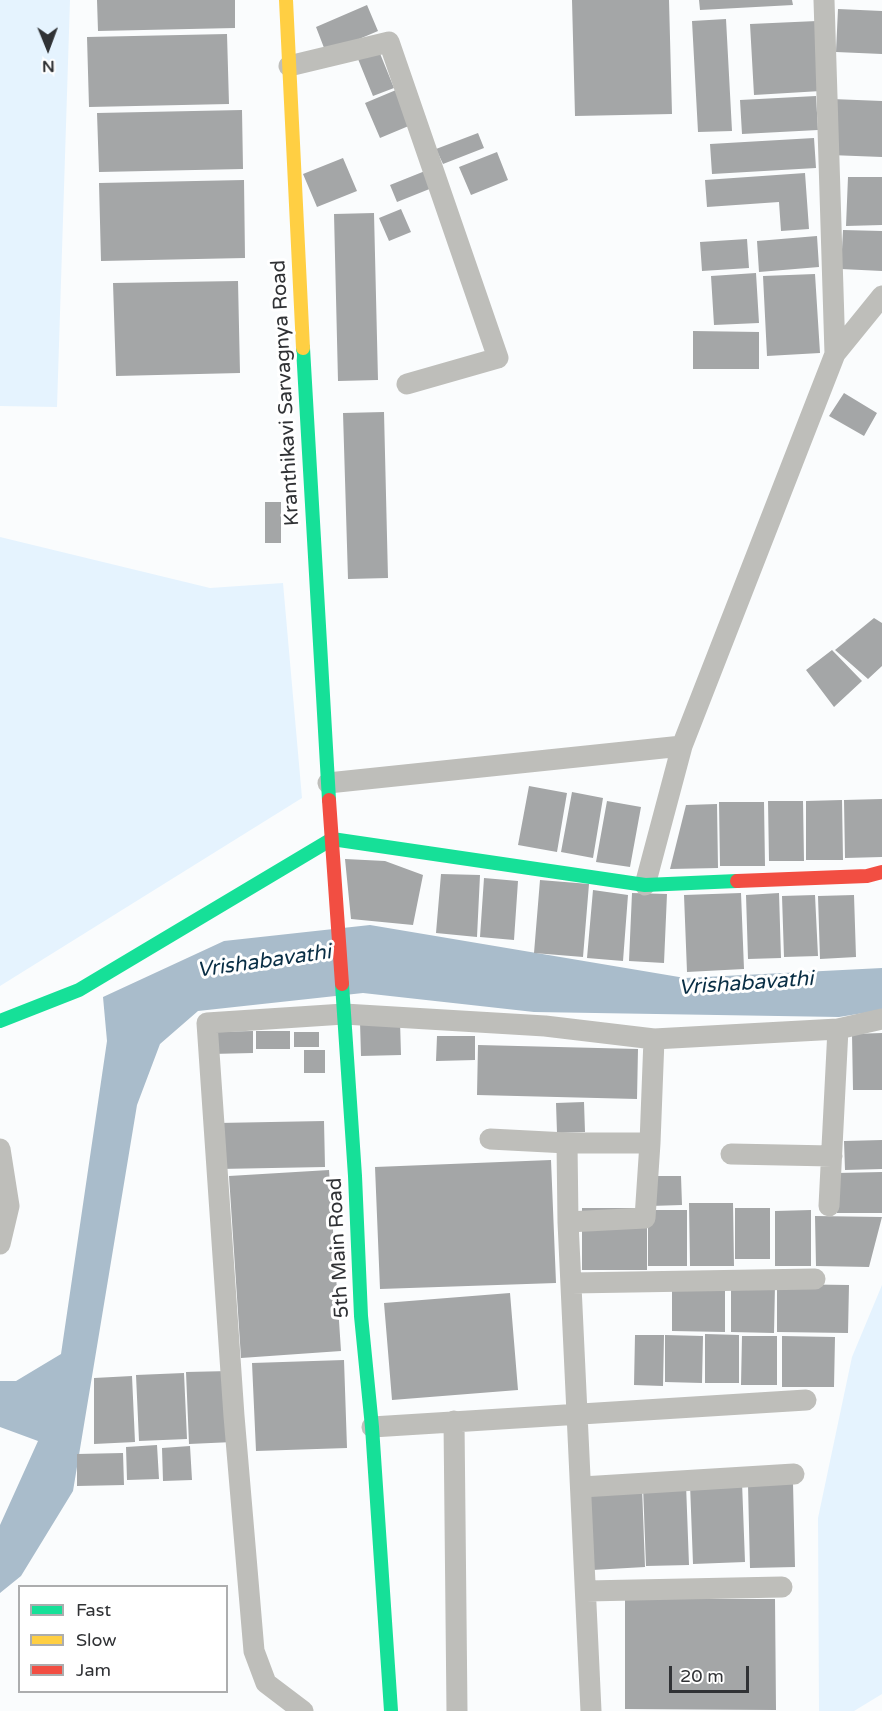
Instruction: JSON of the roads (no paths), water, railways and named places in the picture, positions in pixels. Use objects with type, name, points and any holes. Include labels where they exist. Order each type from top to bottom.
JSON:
[{"type":"street","name":"Kranthikavi Sarvagnya Road","points":[[286,0],[299,282],[328,783]]},
{"type":"street","points":[[825,0],[835,354]]},
{"type":"street","points":[[289,66],[389,42],[498,358],[407,384]]},
{"type":"street","points":[[645,885],[682,746],[835,354],[882,296]]},
{"type":"street","points":[[328,783],[682,746]]},
{"type":"street","name":"5th Main Road","points":[[328,783],[355,1176],[361,1316],[372,1427],[391,1711]]},
{"type":"street","points":[[0,1021],[79,990],[332,839],[645,885],[867,876],[882,872]]},
{"type":"street","points":[[303,1711],[266,1683],[254,1651],[234,1416],[207,1023],[344,1014],[545,1026],[654,1039],[838,1029],[882,1019]]},
{"type":"street","points":[[830,1206],[838,1029]]},
{"type":"street","points":[[568,1222],[645,1218],[654,1039]]},
{"type":"street","points":[[490,1139],[567,1143],[650,1143]]},
{"type":"street","points":[[567,1143],[568,1222],[591,1711]]},
{"type":"street","points":[[0,1149],[9,1206],[0,1244]]},
{"type":"street","points":[[731,1154],[832,1156]]},
{"type":"street","points":[[572,1283],[815,1279]]},
{"type":"street","points":[[372,1427],[806,1400]]},
{"type":"street","points":[[454,1421],[457,1711]]},
{"type":"street","points":[[582,1487],[794,1474]]},
{"type":"street","points":[[586,1591],[782,1587]]},
{"type":"water","name":"Vrishabavathi","points":[[370,925],[685,978],[882,968],[882,1010],[839,1017],[534,1012],[363,993],[198,1011],[160,1044],[137,1105],[73,1491],[21,1576],[0,1593],[0,1525],[38,1441],[0,1427],[0,1381],[16,1381],[61,1354],[107,1041],[103,997],[224,941]]}]
